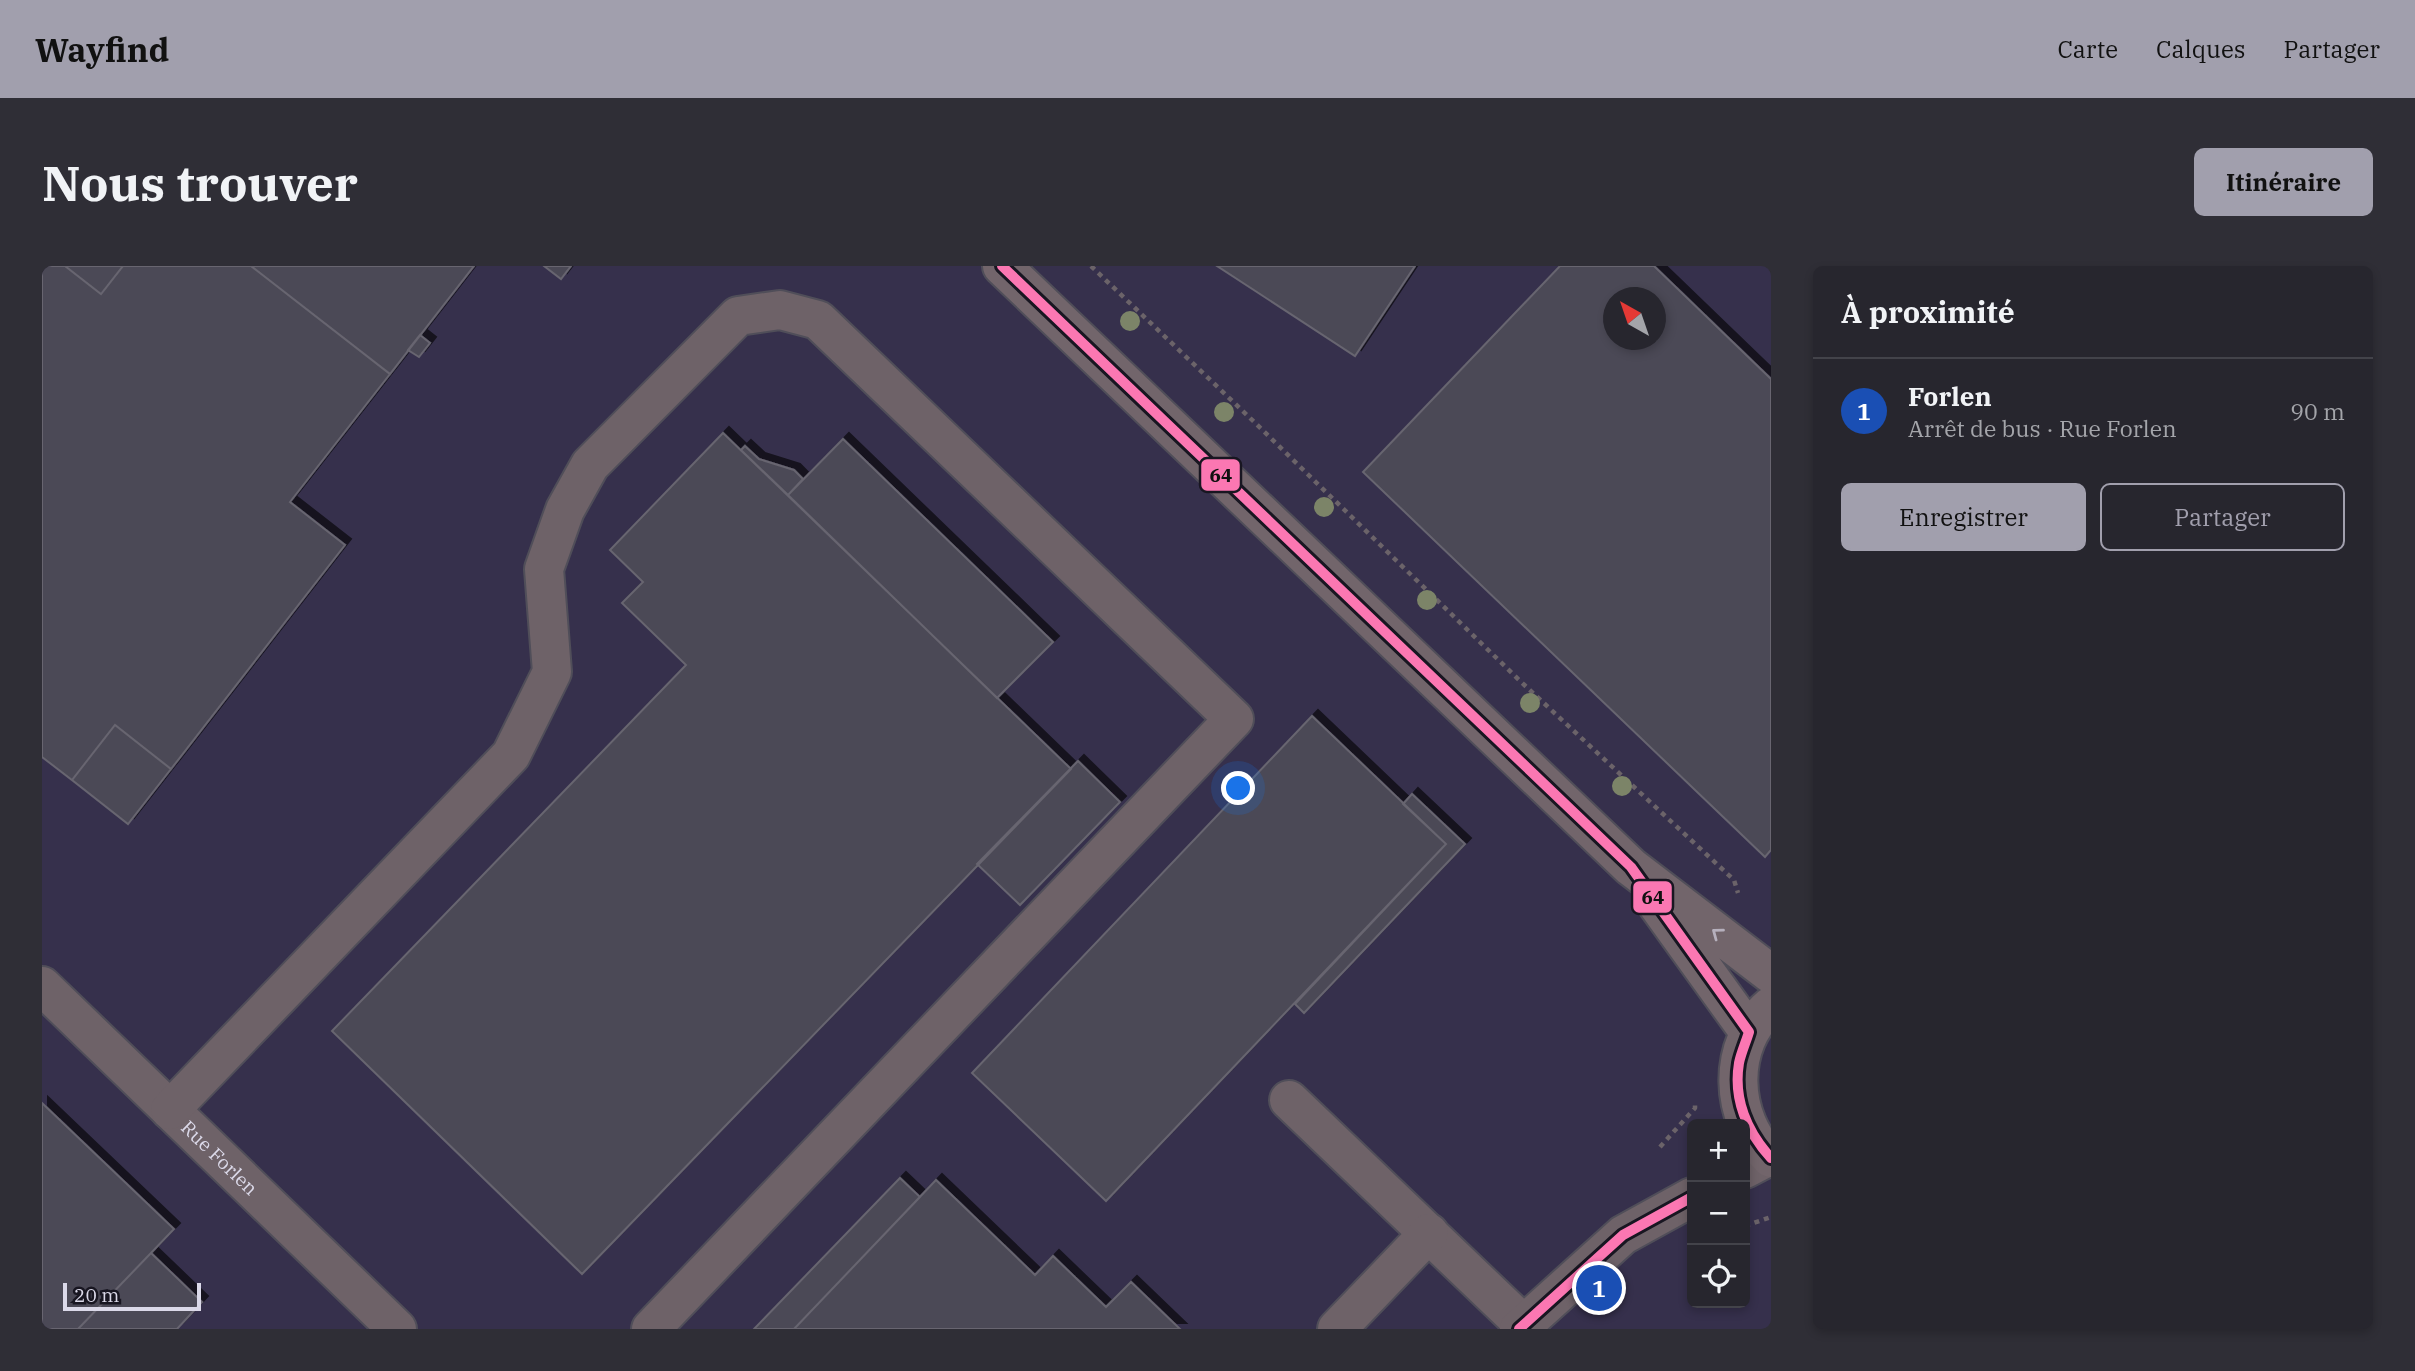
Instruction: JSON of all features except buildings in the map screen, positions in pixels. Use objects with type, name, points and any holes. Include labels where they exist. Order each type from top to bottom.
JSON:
[{"type":"main road","points":[[1002,266],[1631,867],[1760,1019],[1739,1064],[1738,1098],[1761,1162]]},
{"type":"main road","points":[[1631,867],[1771,974]]},
{"type":"street","points":[[170,1110],[511,755],[552,672],[544,569],[565,510],[590,465],[738,316],[780,310],[818,320],[1234,719],[651,1329]]},
{"type":"street","name":"Rue Forlen","points":[[42,986],[397,1329]]},
{"type":"street","points":[[1289,1100],[1429,1233],[1522,1327],[1623,1235],[1687,1200]]},
{"type":"street","points":[[1337,1329],[1429,1233]]},
{"type":"path","points":[[1091,266],[1519,680],[1734,880],[1741,902]]},
{"type":"path","points":[[1660,1147],[1695,1108],[1696,1097]]},
{"type":"path","points":[[1750,1224],[1771,1217]]},
{"type":"shaded area","points":[[42,266],[1771,266],[1771,1329],[42,1329]]},
{"type":"transit line","name":"64","points":[[1002,266],[1631,867],[1749,1032],[1739,1063],[1740,1102],[1755,1137],[1771,1158]]},
{"type":"transit line","name":"64","points":[[1519,1329],[1623,1235],[1687,1200]]},
{"type":"place","name":"Forlen","points":[[1599,1288]]}]
